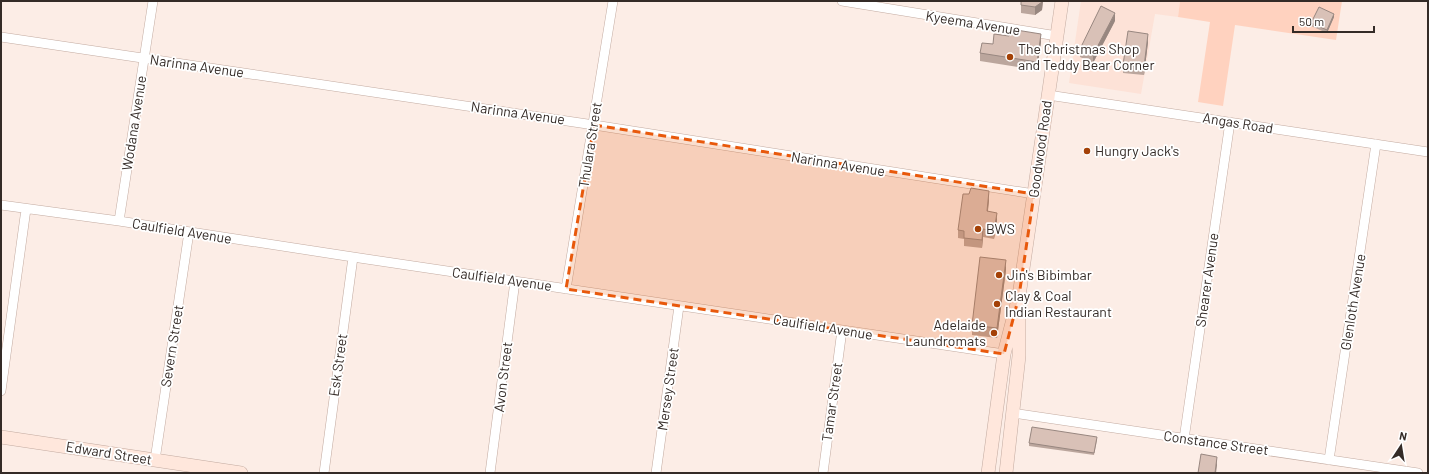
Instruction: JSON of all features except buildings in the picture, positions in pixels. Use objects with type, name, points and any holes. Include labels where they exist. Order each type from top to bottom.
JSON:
[{"type":"main road","name":"Goodwood Road","points":[[988,473],[1004,354],[1018,296],[1062,1]]},
{"type":"main road","name":"Goodwood Road","points":[[1006,473],[1019,356],[1018,296]]},
{"type":"main road","name":"Edward Street","points":[[1,437],[155,460],[190,469],[241,473]]},
{"type":"street","name":"Wodana Avenue","points":[[119,221],[153,1]]},
{"type":"street","name":"Thulara Street","points":[[566,289],[614,1]]},
{"type":"street","name":"Kyeema Avenue","points":[[842,1],[1057,36]]},
{"type":"street","name":"Narinna Avenue","points":[[1,37],[594,125],[1034,194]]},
{"type":"street","name":"Angas Road","points":[[1048,95],[1428,152]]},
{"type":"street","name":"Shearer Avenue","points":[[1184,438],[1230,122]]},
{"type":"street","name":"Glenloth Avenue","points":[[1329,460],[1376,144]]},
{"type":"street","name":"Caulfield Avenue","points":[[1,205],[119,221],[1004,354]]},
{"type":"street","points":[[1,391],[26,209]]},
{"type":"street","name":"Severn Street","points":[[155,460],[189,232]]},
{"type":"street","name":"Esk Street","points":[[324,473],[353,257]]},
{"type":"street","name":"Avon Street","points":[[490,473],[515,281]]},
{"type":"street","name":"Mersey Street","points":[[656,473],[679,306]]},
{"type":"street","name":"Tamar Street","points":[[823,473],[842,330]]},
{"type":"street","name":"Constance Street","points":[[1013,414],[1418,473]]},
{"type":"highlighted area","points":[[594,125],[1034,194],[1019,296],[1004,354],[566,289]]},
{"type":"shaded area","points":[[1081,1],[1180,1],[1178,17],[1155,14],[1141,94],[1069,83]]},
{"type":"shaded area","points":[[1180,1],[1342,1],[1336,40],[1235,25],[1223,106],[1198,102],[1210,22],[1178,17]]},
{"type":"place","name":"The Christmas Shop and Teddy Bear Corner","points":[[1010,57]]},
{"type":"place","name":"Hungry Jack's","points":[[1087,151]]},
{"type":"place","name":"BWS","points":[[978,229]]},
{"type":"place","name":"Jin's Bibimbar","points":[[999,275]]},
{"type":"place","name":"Clay & Coal Indian Restaurant","points":[[997,304]]},
{"type":"place","name":"Adelaide Laundromats","points":[[994,333]]}]
